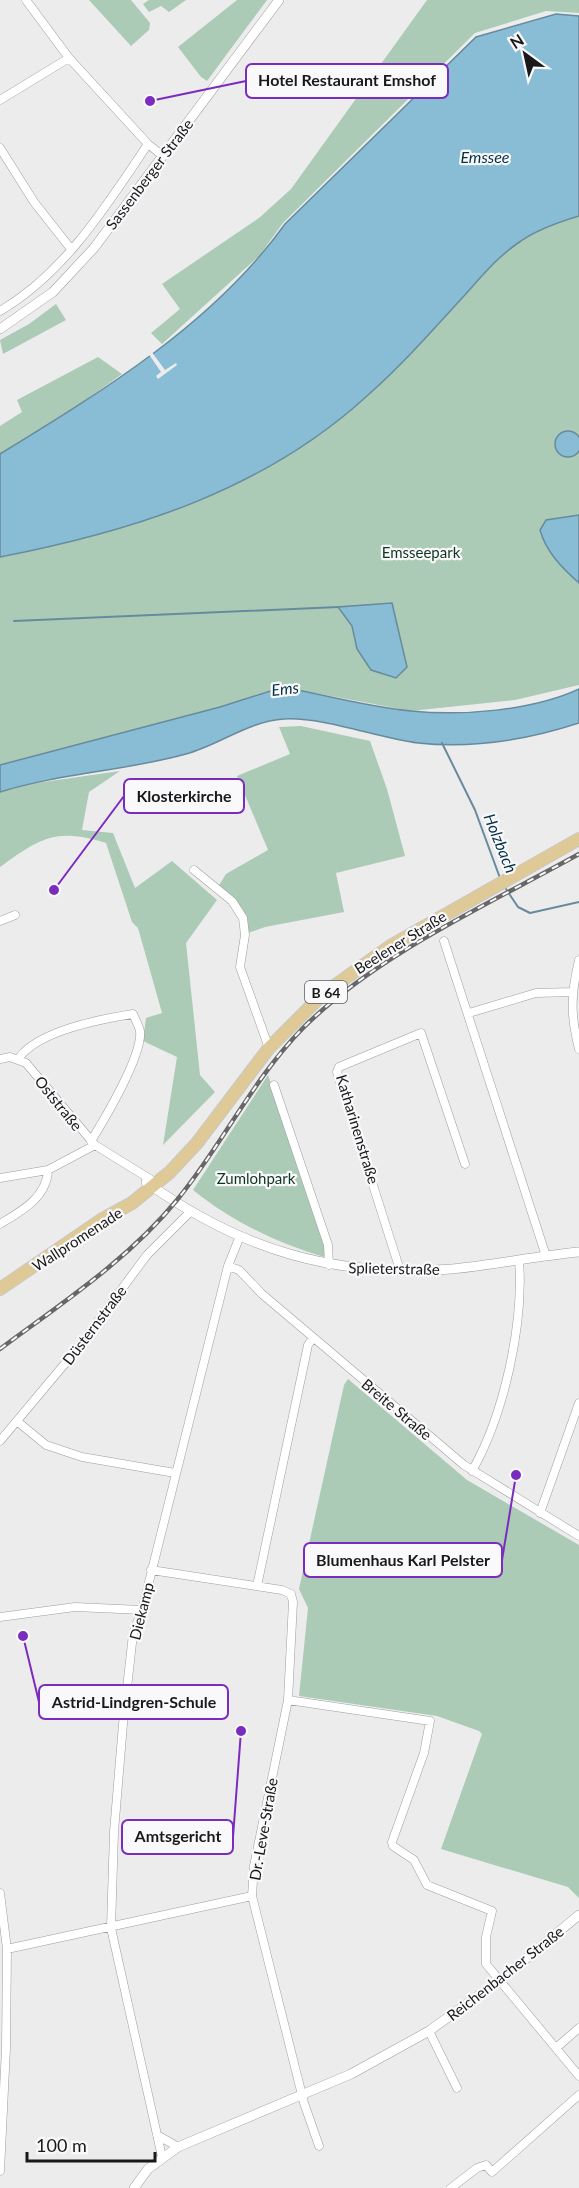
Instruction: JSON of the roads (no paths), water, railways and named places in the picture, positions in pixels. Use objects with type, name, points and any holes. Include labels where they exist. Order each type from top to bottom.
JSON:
[{"type":"main road","name":"Beelener Straße","points":[[151,1182],[186,1155],[269,1048],[299,1015],[356,969],[392,945],[579,839]]},
{"type":"main road","name":"Wallpromenade","points":[[0,1289],[101,1220],[132,1203],[151,1182]]},
{"type":"street","points":[[26,0],[69,58],[148,144],[163,156]]},
{"type":"street","name":"Sassenberger Straße","points":[[0,329],[33,308],[61,285],[94,248],[279,0]]},
{"type":"street","points":[[0,100],[69,58]]},
{"type":"street","name":"Sassenberger Straße","points":[[0,311],[35,287],[71,249],[96,220],[148,144]]},
{"type":"street","points":[[0,148],[34,202],[71,249]]},
{"type":"street","points":[[194,870],[232,901],[243,918],[245,935],[240,967],[269,1048]]},
{"type":"street","points":[[0,921],[15,915]]},
{"type":"street","points":[[444,941],[470,1013],[546,1256]]},
{"type":"street","points":[[579,960],[572,992],[571,1011],[579,1049]]},
{"type":"street","points":[[470,1013],[536,993],[572,992]]},
{"type":"street","points":[[0,1059],[19,1058],[27,1048],[43,1039],[85,1025],[134,1014],[140,1032],[137,1047],[115,1101],[93,1143],[48,1170],[0,1178]]},
{"type":"street","name":"Katharinenstraße","points":[[400,1270],[337,1072],[339,1067],[421,1033],[465,1164]]},
{"type":"street","name":"Oststraße","points":[[19,1058],[26,1063],[93,1143],[151,1182]]},
{"type":"street","points":[[274,1085],[328,1245],[329,1265]]},
{"type":"street","points":[[0,1224],[36,1200],[48,1181],[48,1170]]},
{"type":"street","name":"Splieterstraße","points":[[151,1182],[191,1211],[240,1236],[289,1256],[329,1265],[400,1270],[450,1269],[579,1252]]},
{"type":"street","name":"Splieterstraße","points":[[151,1182],[216,1223]]},
{"type":"street","name":"Düsternstraße","points":[[2,1436],[18,1422],[147,1255],[191,1211]]},
{"type":"street","name":"Diekamp","points":[[162,2157],[111,1928],[114,1832],[123,1724],[133,1634],[141,1611],[228,1266],[240,1236]]},
{"type":"street","points":[[472,1471],[486,1447],[508,1370],[520,1294],[519,1260]]},
{"type":"street","name":"Breite Straße","points":[[228,1266],[239,1270],[262,1294],[313,1338],[472,1471],[579,1536]]},
{"type":"street","points":[[151,1570],[257,1586],[308,1345],[313,1338]]},
{"type":"street","points":[[540,1513],[579,1403]]},
{"type":"street","points":[[18,1422],[46,1445],[82,1457],[175,1473]]},
{"type":"street","name":"Dr.-Leve-Straße","points":[[257,1586],[291,1594],[293,1624],[288,1700],[254,1866],[252,1896],[303,2094]]},
{"type":"street","points":[[0,1617],[75,1607],[141,1611]]},
{"type":"street","points":[[288,1700],[430,1721],[424,1753],[392,1842],[397,1851],[414,1860],[427,1885],[492,1911],[485,1956],[486,1964],[579,2076]]},
{"type":"street","points":[[0,1893],[7,1949],[0,2171]]},
{"type":"street","points":[[7,1949],[252,1896]]},
{"type":"street","name":"Reichenbacher Straße","points":[[134,2188],[148,2169],[178,2147],[351,2074],[429,2031],[500,1980],[579,1915]]},
{"type":"street","points":[[556,2048],[579,2028]]},
{"type":"street","points":[[429,2031],[457,2088]]},
{"type":"street","points":[[303,2094],[319,2146]]},
{"type":"street","points":[[451,2188],[477,2168],[486,2165],[492,2172],[579,2095]]},
{"type":"street","points":[[157,2135],[178,2147]]},
{"type":"water","name":"Emssee","points":[[556,14],[579,16],[579,216],[534,233],[505,253],[381,384],[328,428],[286,457],[196,502],[148,519],[100,534],[0,557],[0,454],[117,380],[191,324],[257,260],[285,224],[476,37]]},
{"type":"water","points":[[568,431],[577,435],[581,444],[577,453],[568,457],[559,453],[555,444],[559,435]]},
{"type":"water","points":[[579,515],[579,583],[551,553],[540,530],[546,520]]},
{"type":"water","points":[[392,603],[407,667],[396,678],[371,670],[357,649],[352,626],[338,607]]},
{"type":"water","name":"Ems","points":[[283,687],[395,709],[452,713],[519,707],[579,689],[579,723],[500,742],[439,745],[402,740],[317,721],[284,719],[259,724],[198,750],[163,760],[46,780],[0,792],[0,765],[220,707]]},
{"type":"waterway","points":[[14,621],[338,607]]},
{"type":"waterway","name":"Holzbach","points":[[442,743],[475,810],[500,878]]},
{"type":"waterway","name":"Holzbach","points":[[504,886],[518,907],[530,913],[579,902]]},
{"type":"railway","points":[[0,1349],[93,1280],[158,1222],[193,1179],[253,1090],[285,1048],[332,1002],[364,977],[435,932],[579,854]]},
{"type":"place","name":"Hotel Restaurant Emshof","points":[[150,101]]},
{"type":"place","name":"Klosterkirche","points":[[54,890]]},
{"type":"place","name":"Blumenhaus Karl Pelster","points":[[516,1475]]},
{"type":"place","name":"Astrid-Lindgren-Schule","points":[[23,1636]]},
{"type":"place","name":"Amtsgericht","points":[[241,1731]]},
{"type":"park label","name":"Emsseepark","points":[[421,552]]},
{"type":"park label","name":"Zumlohpark","points":[[256,1178]]}]
